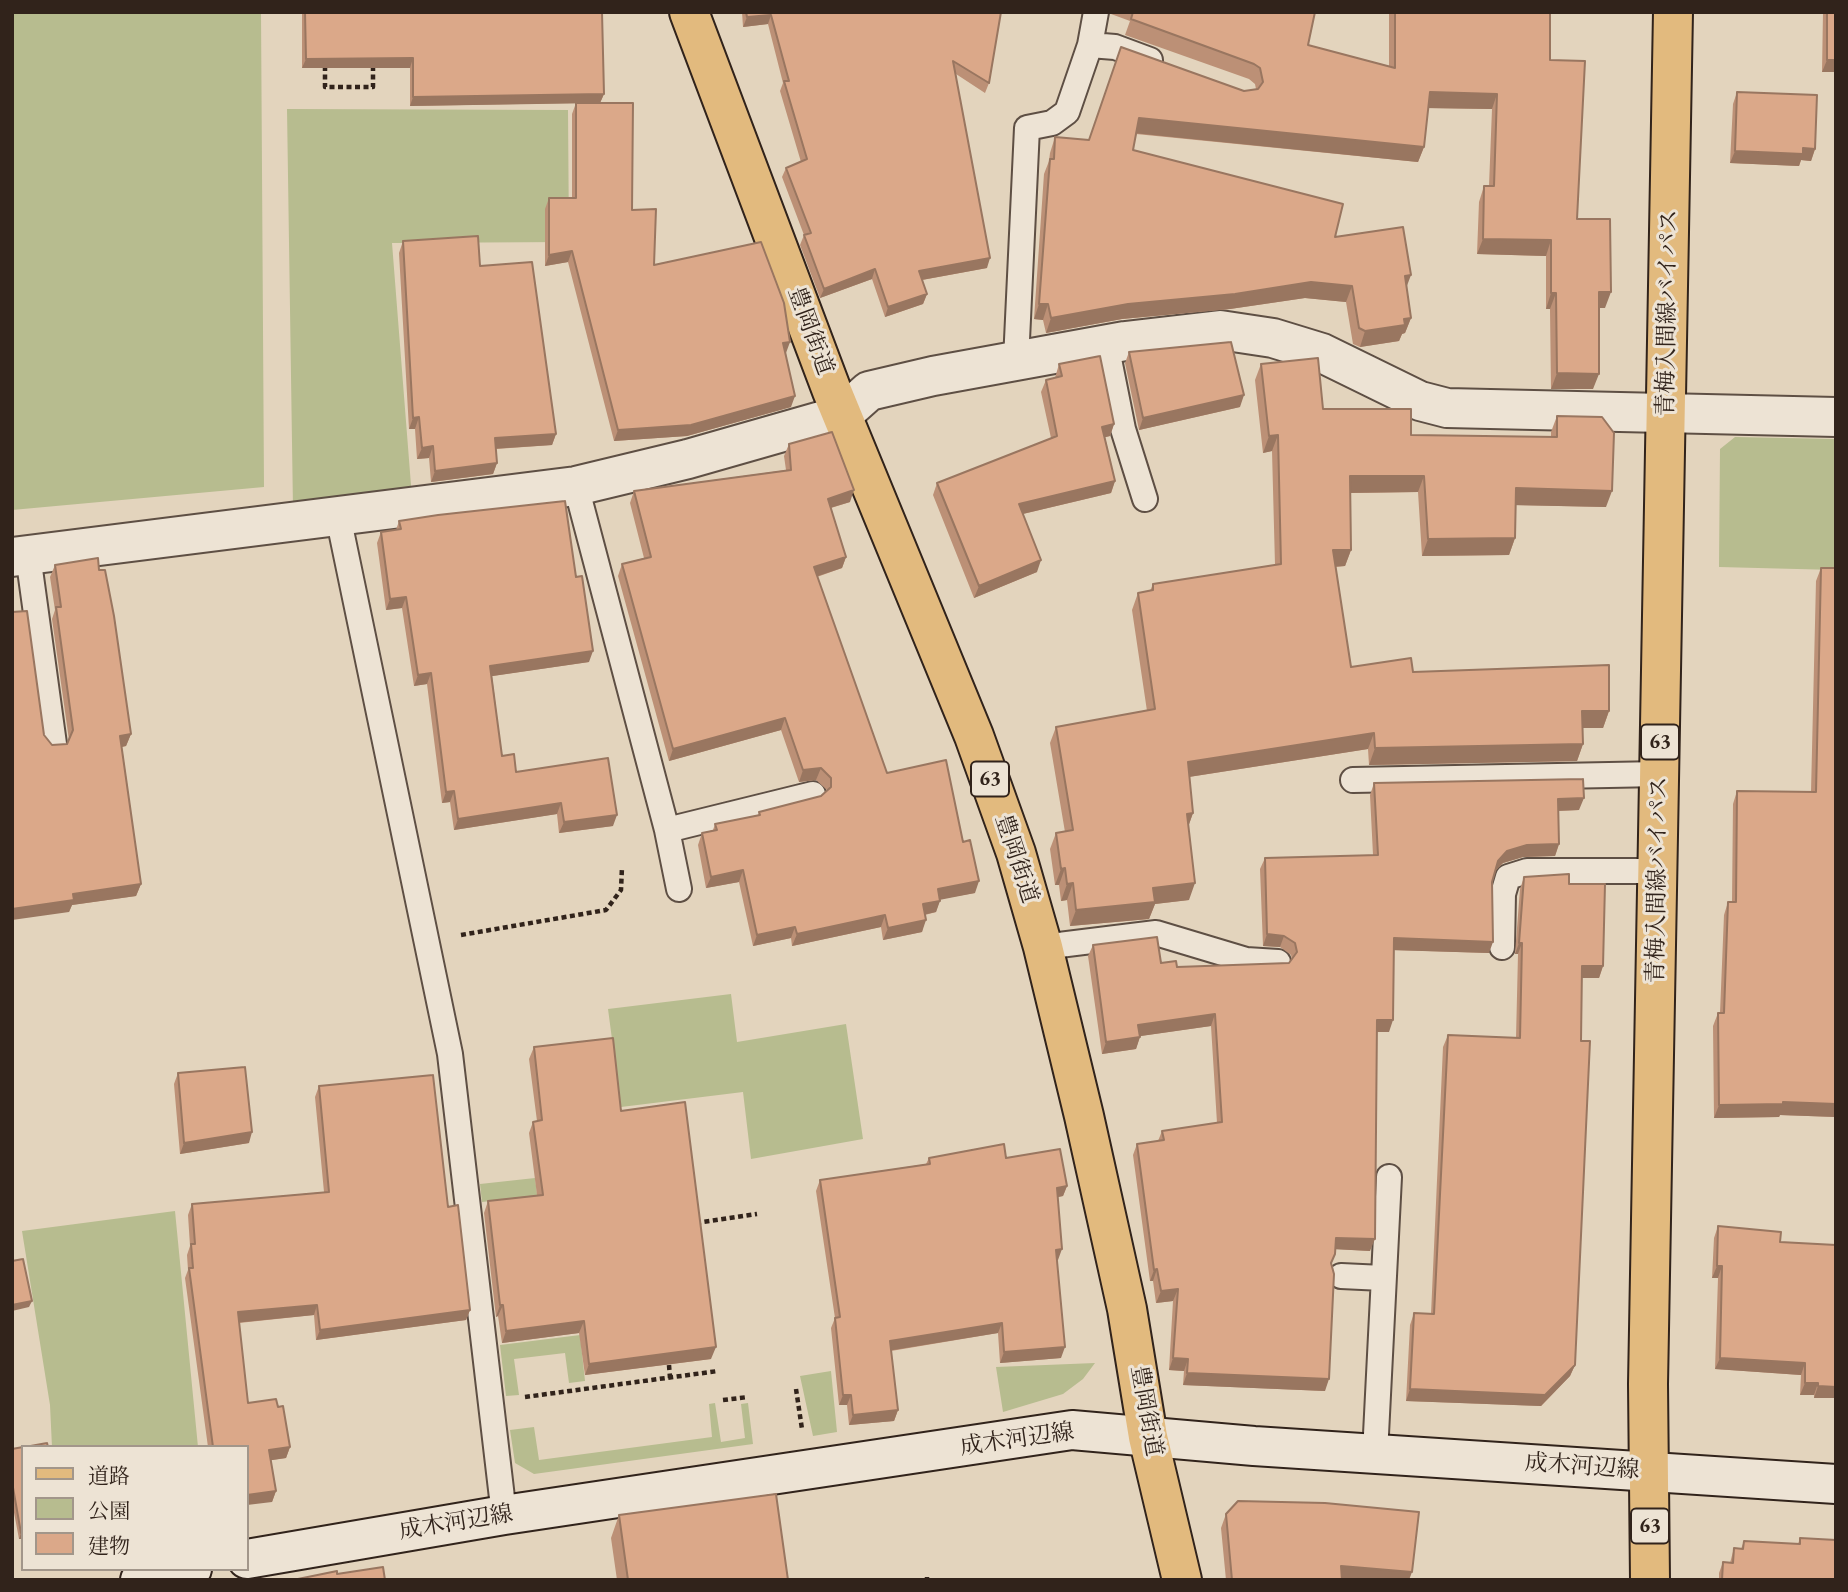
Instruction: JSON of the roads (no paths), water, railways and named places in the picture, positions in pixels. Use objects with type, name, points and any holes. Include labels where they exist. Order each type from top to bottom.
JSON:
[{"type":"main road","name":"豊岡街道","points":[[689,12],[842,415],[974,736],[1016,853],[1043,947],[1128,1309],[1148,1437],[1182,1580]]},
{"type":"main road","name":"青梅入間線バイパス","points":[[1650,1580],[1651,1472],[1648,1384],[1674,12]]},
{"type":"street","points":[[20,556],[576,486],[688,459],[842,415],[869,391],[933,376],[1106,344],[1184,333],[1244,332],[1322,353],[1420,401],[1447,408],[1836,417]]},
{"type":"street","name":"成木河辺線","points":[[249,1565],[504,1515],[1072,1430],[1375,1454],[1836,1484]]},
{"type":"street","points":[[139,1580],[182,1571]]},
{"type":"lane","points":[[1016,361],[1027,128],[1052,122],[1067,112],[1090,45],[1096,12]]},
{"type":"lane","points":[[1090,45],[1115,47],[1166,66]]},
{"type":"lane","points":[[1106,344],[1123,429],[1145,499]]},
{"type":"lane","points":[[576,486],[667,830],[679,889]]},
{"type":"lane","points":[[338,516],[452,1067],[504,1515]]},
{"type":"lane","points":[[20,556],[54,744]]},
{"type":"lane","points":[[1353,780],[1660,774]]},
{"type":"lane","points":[[667,830],[813,794]]},
{"type":"lane","points":[[1502,947],[1503,894],[1508,877],[1527,871],[1658,871]]},
{"type":"lane","points":[[1043,947],[1156,933],[1246,960],[1278,962]]},
{"type":"lane","points":[[1375,1454],[1389,1177]]},
{"type":"lane","points":[[1341,1276],[1383,1278]]}]
